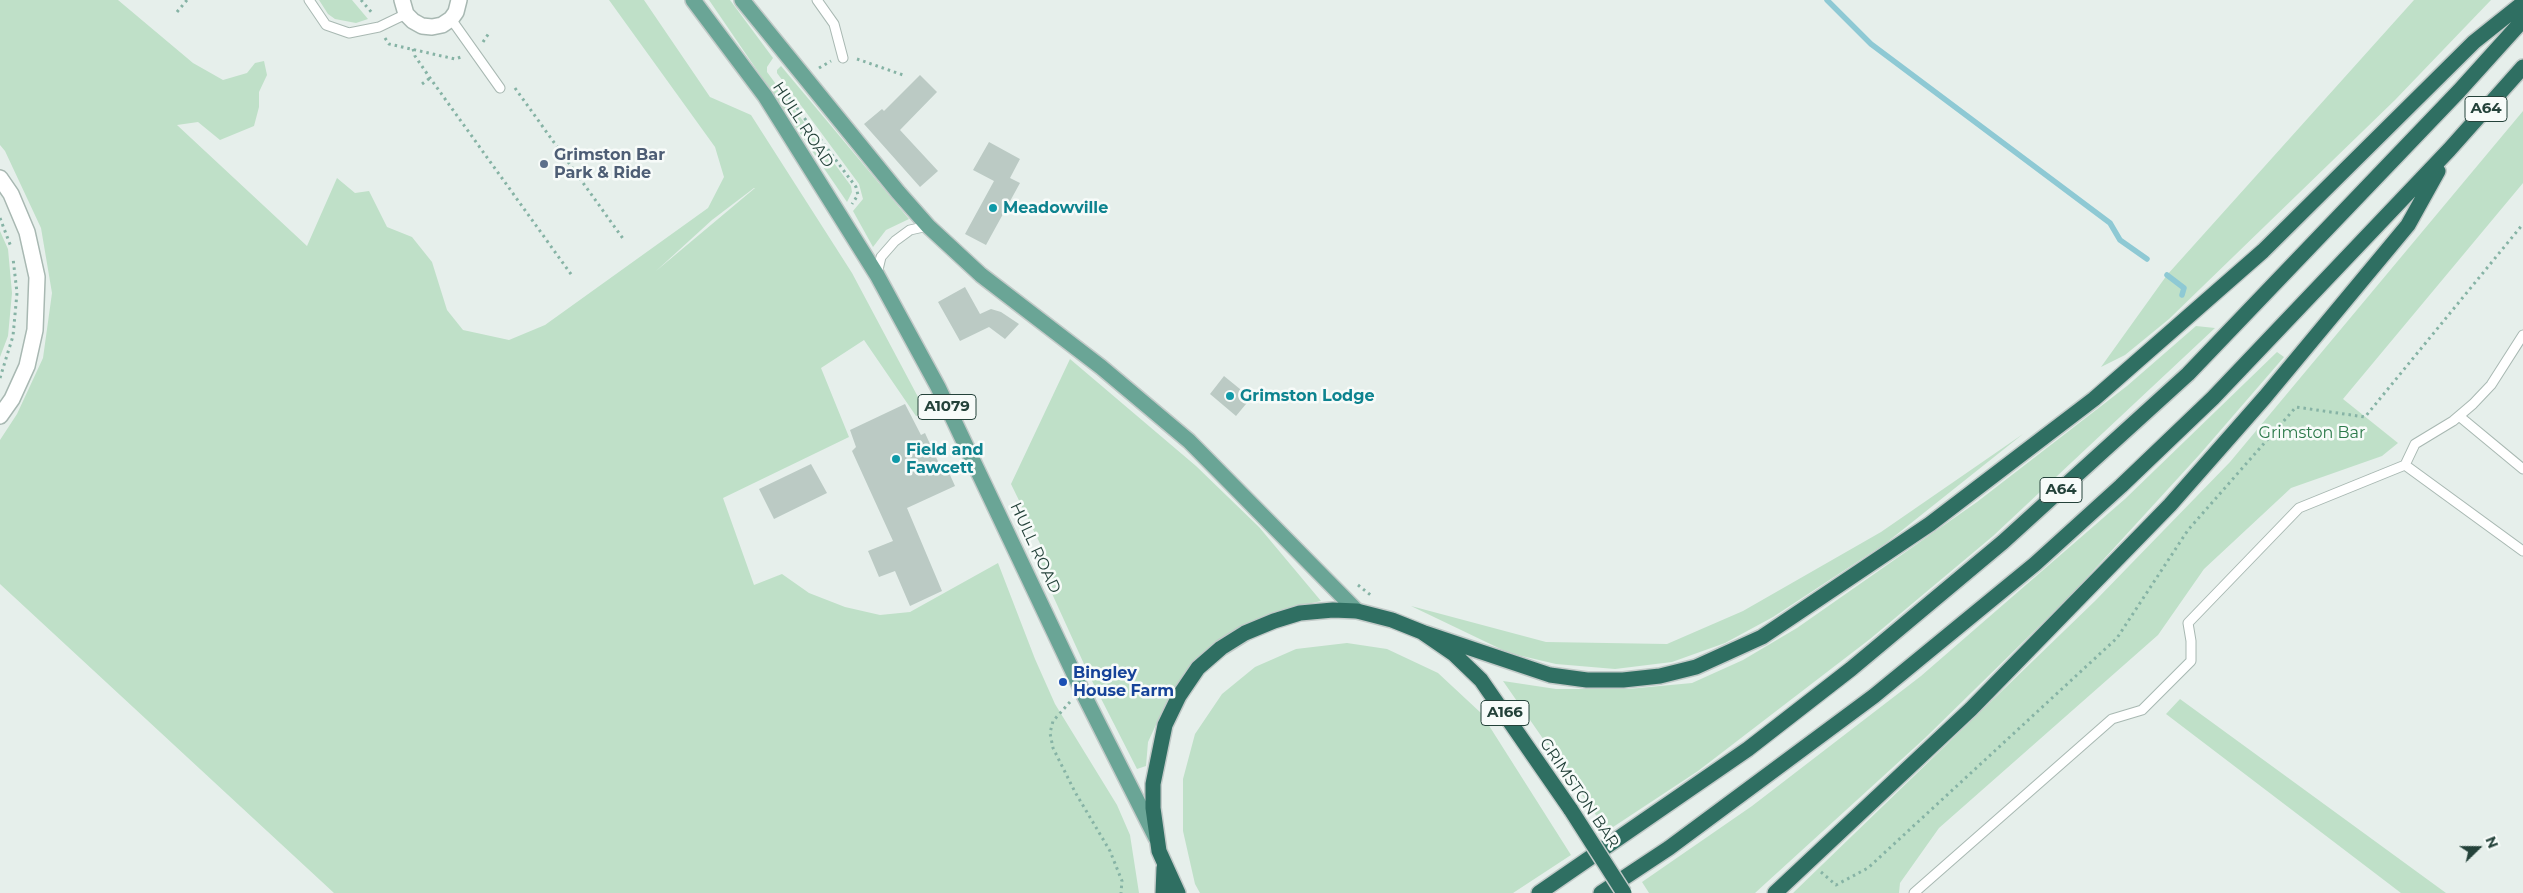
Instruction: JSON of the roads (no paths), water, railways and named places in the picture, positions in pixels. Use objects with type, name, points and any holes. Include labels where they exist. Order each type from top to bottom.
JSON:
[{"type":"highway","points":[[1422,632],[1550,675],[1587,680],[1623,680],[1660,676],[1696,667],[1762,637],[1930,524],[2094,399],[2264,251],[2474,42],[2523,3]]},
{"type":"highway","name":"A64","points":[[1539,893],[1748,749],[1851,669],[2003,542],[2188,374],[2460,91],[2523,20]]},
{"type":"highway","name":"A64","points":[[1601,893],[1670,848],[1859,707],[2035,564],[2121,486],[2213,398],[2450,150],[2523,67]]},
{"type":"highway","points":[[1775,893],[1971,709],[2170,505],[2265,397],[2408,225],[2450,150]]},
{"type":"highway","name":"GRIMSTON BAR","points":[[1178,893],[1164,864],[1156,839],[1153,784],[1165,724],[1178,696],[1198,668],[1221,648],[1245,633],[1274,621],[1312,611],[1357,611],[1392,620],[1422,632],[1454,654],[1481,680],[1571,810],[1624,893]]},
{"type":"highway","points":[[1163,893],[1164,864]]},
{"type":"main road","name":"HULL ROAD","points":[[693,0],[765,96],[877,275],[942,396],[1083,693],[1156,839]]},
{"type":"main road","name":"HULL ROAD","points":[[742,0],[898,192],[928,226],[981,275],[1101,367],[1189,441],[1357,611]]},
{"type":"street","points":[[404,7],[413,21],[427,26],[442,25],[451,19],[456,12],[459,0]]},
{"type":"street","points":[[0,178],[11,194],[27,232],[37,277],[35,330],[27,366],[12,399],[0,416]]},
{"type":"lane","points":[[309,0],[326,25],[349,33],[379,28],[404,7]]},
{"type":"lane","points":[[818,0],[834,24],[843,58]]},
{"type":"lane","points":[[451,19],[500,88]]},
{"type":"lane","points":[[877,275],[881,257],[895,241],[910,230],[928,226]]},
{"type":"lane","points":[[1914,893],[2112,718],[2142,710],[2191,661],[2188,623],[2300,508],[2405,465],[2415,444],[2459,416],[2491,385],[2523,335]]},
{"type":"lane","points":[[2459,416],[2523,469]]},
{"type":"lane","points":[[2405,465],[2523,551]]},
{"type":"waterway","points":[[1827,0],[1871,44],[2110,223],[2120,240],[2147,259]]},
{"type":"waterway","points":[[2167,275],[2184,288],[2182,295]]},
{"type":"place","name":"Grimston Bar Park & Ride","points":[[544,164]]},
{"type":"place","name":"Meadowville","points":[[993,208]]},
{"type":"place","name":"Grimston Lodge","points":[[1230,396]]},
{"type":"place","name":"Field and Fawcett","points":[[896,459]]},
{"type":"place","name":"Bingley House Farm","points":[[1063,682]]},
{"type":"park label","name":"Grimston Bar","points":[[2312,433]]}]
